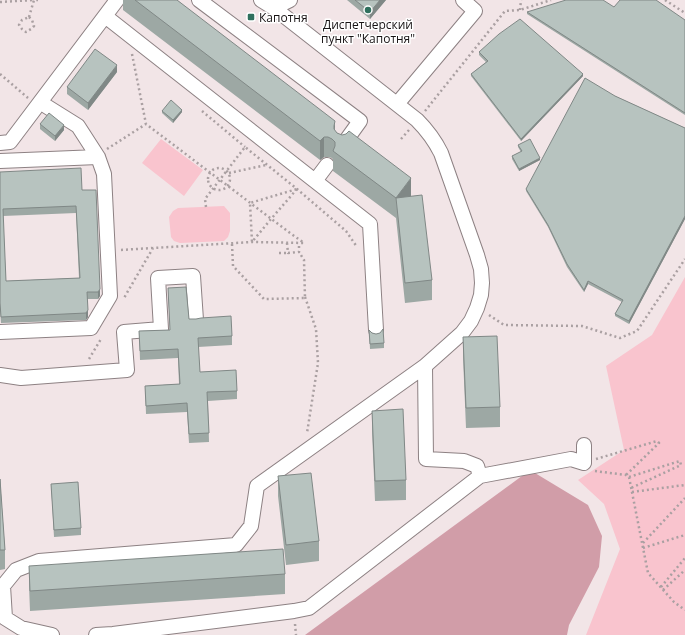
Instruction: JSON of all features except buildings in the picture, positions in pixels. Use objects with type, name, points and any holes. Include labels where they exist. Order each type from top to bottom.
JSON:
[{"type":"street","points":[[0,143],[10,142],[117,0]]},
{"type":"street","points":[[199,0],[360,121],[342,146]]},
{"type":"street","points":[[52,635],[21,628],[3,620],[1,587],[16,570],[39,561],[236,545],[252,526],[257,486],[425,366],[462,333],[471,321],[477,308],[481,295],[482,283],[478,256],[442,153],[435,140],[417,120],[274,8],[261,0]]},
{"type":"street","points":[[274,8],[290,0]]},
{"type":"street","points":[[397,104],[475,10],[463,0]]},
{"type":"street","points":[[105,16],[370,224],[376,330]]},
{"type":"street","points":[[0,332],[91,328],[110,296],[104,174],[98,157],[78,126],[46,106]]},
{"type":"street","points":[[0,161],[98,157]]},
{"type":"street","points":[[315,181],[327,166]]},
{"type":"street","points":[[0,375],[22,378],[127,370],[124,332],[161,330],[158,278],[193,276],[196,320]]},
{"type":"street","points":[[425,366],[426,459],[464,460],[477,466],[480,476]]},
{"type":"street","points":[[584,444],[588,467]]},
{"type":"street","points":[[96,635],[113,635],[310,608],[480,476],[571,459],[588,467]]},
{"type":"path","points":[[29,17],[34,0]]},
{"type":"path","points":[[0,2],[38,0]]},
{"type":"path","points":[[520,10],[521,0]]},
{"type":"path","points":[[402,139],[505,10],[520,10],[551,0]]},
{"type":"path","points":[[665,0],[685,13]]},
{"type":"path","points":[[29,17],[34,26],[26,32],[19,25],[22,20],[29,17]]},
{"type":"path","points":[[132,52],[146,124],[290,234]]},
{"type":"path","points":[[0,74],[32,100]]},
{"type":"path","points":[[98,157],[106,150],[146,124]]},
{"type":"path","points":[[206,207],[205,198],[245,146],[346,232],[359,249]]},
{"type":"path","points":[[229,174],[266,164]]},
{"type":"path","points":[[217,168],[226,170],[230,178],[228,186],[221,191],[212,189],[208,181],[210,172],[217,168]]},
{"type":"path","points":[[250,203],[298,190]]},
{"type":"path","points":[[250,203],[252,242],[298,190]]},
{"type":"path","points":[[287,243],[288,253]]},
{"type":"path","points":[[299,243],[299,252],[304,260],[305,297],[316,329],[318,363],[307,434]]},
{"type":"path","points":[[232,244],[233,266],[264,299],[305,297]]},
{"type":"path","points":[[108,251],[153,248]]},
{"type":"path","points":[[280,254],[299,252]]},
{"type":"path","points":[[477,308],[504,325],[582,326],[620,338],[637,331],[685,259]]},
{"type":"path","points":[[588,467],[657,441],[659,443],[627,476]]},
{"type":"path","points":[[588,467],[627,476],[680,461],[681,465],[631,488]]},
{"type":"path","points":[[627,476],[632,492],[648,573],[674,602],[685,610]]},
{"type":"path","points":[[632,492],[685,485]]},
{"type":"path","points":[[642,544],[685,498]]},
{"type":"path","points":[[643,548],[685,535]]},
{"type":"path","points":[[661,587],[685,558]]},
{"type":"path","points":[[663,590],[685,570]]},
{"type":"shaded area","points":[[161,139],[203,170],[184,196],[142,163]]},
{"type":"shaded area","points":[[224,206],[230,213],[230,231],[228,237],[224,241],[180,243],[174,241],[171,237],[169,217],[173,211],[178,208]]},
{"type":"shaded area","points":[[685,277],[685,635],[586,635],[620,549],[604,504],[578,480],[624,450],[606,366],[652,335]]},
{"type":"shaded area","points":[[530,470],[588,505],[602,536],[599,567],[569,625],[567,635],[305,635]]},
{"type":"place","name":"Диспетчерский пункт \"Капотня\"","points":[[368,10]]},
{"type":"place","name":"Капотня","points":[[251,17]]}]
